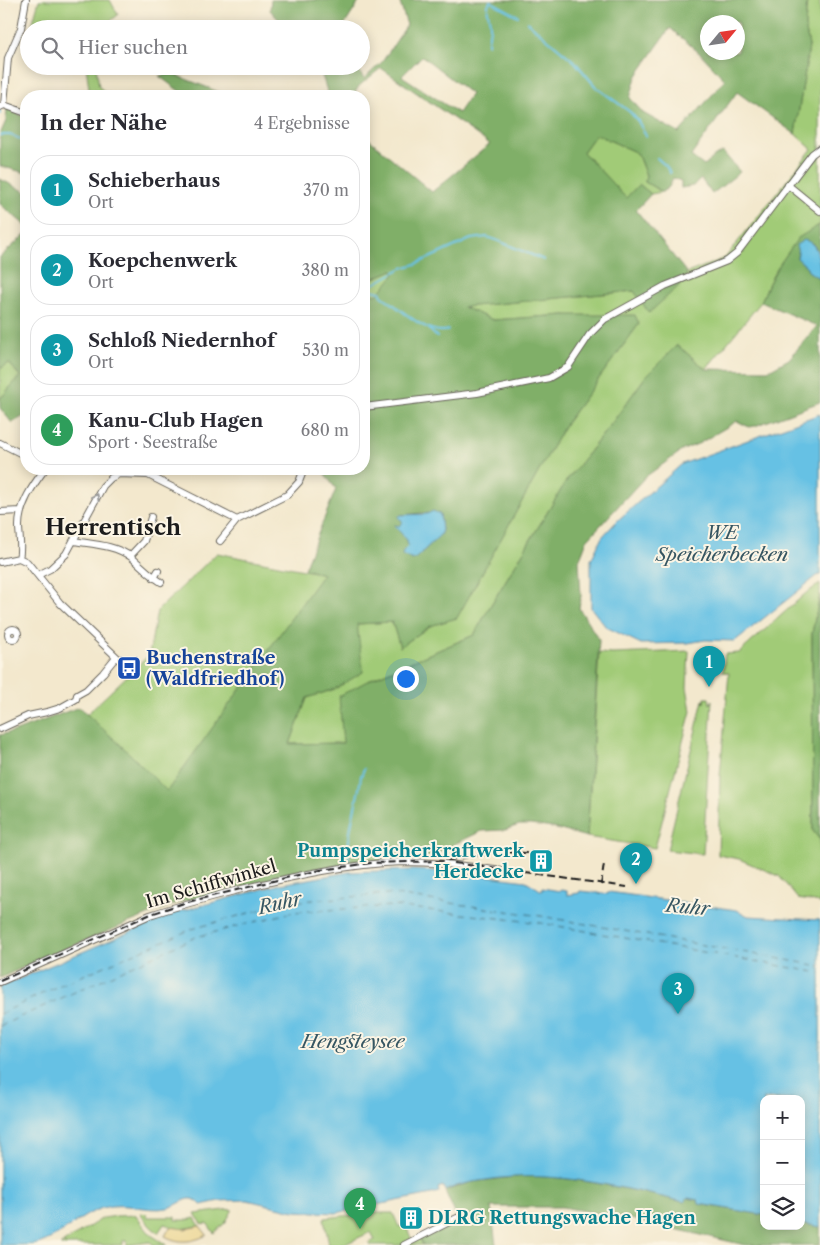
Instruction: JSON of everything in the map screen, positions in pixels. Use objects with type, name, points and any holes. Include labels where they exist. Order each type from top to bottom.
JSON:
[{"type":"street","points":[[22,20],[26,0]]},
{"type":"street","points":[[20,30],[8,58],[2,106],[20,111]]},
{"type":"street","points":[[370,406],[477,393],[549,378],[560,373],[568,367],[590,334],[605,319],[665,286],[728,261],[737,252],[812,154],[820,148]]},
{"type":"street","points":[[788,185],[820,211]]},
{"type":"street","points":[[0,443],[20,453]]},
{"type":"street","points":[[19,558],[21,511],[41,475]]},
{"type":"street","points":[[38,575],[60,562],[74,541],[103,486],[111,478],[118,475]]},
{"type":"street","points":[[148,475],[237,520]]},
{"type":"street","points":[[220,541],[237,520],[287,495],[299,482],[302,475]]},
{"type":"street","points":[[0,512],[21,511]]},
{"type":"street","points":[[130,556],[152,530],[151,517]]},
{"type":"street","points":[[74,541],[110,547],[130,556],[161,582]]},
{"type":"street","points":[[0,562],[19,558],[27,562],[60,603],[126,666]]},
{"type":"street","points":[[154,578],[158,571]]},
{"type":"street","points":[[0,638],[8,632]]},
{"type":"street","points":[[0,729],[28,716],[60,708],[76,699],[77,695],[86,690],[116,657]]},
{"type":"street","name":"Im Schiffwinkel","points":[[0,982],[175,906],[280,880],[342,868],[403,862],[440,863],[502,871]]},
{"type":"street","points":[[404,1245],[457,1218]]},
{"type":"green space","points":[[39,0],[110,0],[118,15],[112,20],[33,20]]},
{"type":"green space","points":[[271,0],[359,0],[348,20],[279,20],[270,10]]},
{"type":"green space","points":[[399,0],[807,0],[805,26],[809,46],[795,134],[737,92],[691,156],[704,166],[715,156],[723,152],[740,172],[712,194],[701,179],[693,186],[681,188],[681,181],[673,178],[669,187],[662,192],[645,182],[646,175],[637,153],[596,134],[583,152],[626,198],[639,184],[651,194],[636,210],[687,273],[683,282],[649,313],[634,291],[463,307],[493,320],[565,315],[635,315],[639,324],[564,426],[457,618],[430,626],[400,647],[392,622],[357,624],[363,672],[335,689],[307,698],[290,744],[343,743],[339,696],[371,679],[474,635],[567,480],[646,376],[677,345],[706,369],[769,370],[789,359],[817,326],[761,302],[777,268],[798,238],[819,225],[820,253],[812,243],[798,251],[797,258],[807,267],[808,271],[820,279],[820,402],[755,426],[749,427],[737,421],[700,443],[683,450],[645,477],[587,540],[579,561],[581,596],[579,608],[599,640],[587,837],[553,828],[519,825],[505,830],[482,831],[429,856],[302,871],[177,903],[55,953],[0,978],[0,735],[16,731],[79,707],[167,791],[323,574],[304,569],[336,489],[326,475],[370,475],[370,293],[377,295],[395,274],[393,270],[370,278],[370,140],[432,192],[490,144],[381,68],[357,90],[327,90],[322,75],[362,75],[364,79],[382,62],[407,25]],"holes":[[[700,15],[745,15],[745,60],[707,60],[725,80],[679,133],[643,113],[630,98],[636,77],[670,28],[700,53]],[[422,56],[471,94],[458,113],[402,76]],[[440,514],[442,530],[440,535],[417,557],[403,551],[408,546],[407,540],[395,525],[399,526],[403,522],[401,515]]]},
{"type":"green space","points":[[807,0],[820,0],[820,226],[777,268],[761,302],[706,369],[677,345],[646,376],[567,480],[474,635],[371,679],[343,743],[290,744],[307,698],[335,689],[357,624],[392,622],[400,647],[430,626],[457,617],[564,426],[639,324],[565,315],[493,320],[462,307],[634,291],[683,283],[687,273],[725,258],[812,149],[795,134],[809,46],[805,26]]},
{"type":"green space","points":[[87,75],[97,75],[99,87],[103,90],[89,90]]},
{"type":"green space","points":[[176,75],[214,90],[178,90],[159,76]]},
{"type":"green space","points":[[7,108],[20,115],[20,171],[0,166],[0,134],[6,121]]},
{"type":"green space","points":[[596,134],[637,153],[646,176],[645,182],[662,192],[651,194],[639,185],[626,199],[583,152]]},
{"type":"green space","points":[[0,179],[20,189],[20,221],[0,204]]},
{"type":"green space","points":[[20,239],[20,376],[9,363],[0,369],[0,257]]},
{"type":"green space","points":[[393,270],[395,274],[377,296],[370,294],[370,278]]},
{"type":"green space","points":[[9,363],[20,376],[0,399],[0,369]]},
{"type":"green space","points":[[20,376],[20,418],[12,423],[0,408],[0,399]]},
{"type":"green space","points":[[217,553],[324,574],[167,792],[126,750],[86,715],[149,655],[157,611]]},
{"type":"green space","points":[[820,584],[820,595],[812,633],[813,831],[820,840],[820,903],[798,899],[779,876],[739,859],[718,855],[720,776],[729,673],[723,672],[725,654],[739,653],[806,593]]},
{"type":"green space","points":[[820,595],[820,840],[813,831],[812,633]]},
{"type":"green space","points":[[689,651],[687,687],[691,711],[655,848],[587,837],[599,653]]},
{"type":"green space","points":[[705,698],[709,698],[710,704],[712,700],[703,854],[667,850],[703,700],[704,703]]},
{"type":"green space","points":[[522,1176],[563,1178],[624,1188],[684,1202],[688,1198],[698,1200],[699,1204],[760,1214],[760,1230],[805,1230],[805,1224],[820,1227],[820,1245],[745,1245],[626,1218],[562,1207],[491,1207],[496,1245],[423,1245],[419,1237],[457,1218],[445,1191],[471,1182]]},
{"type":"green space","points":[[232,1209],[225,1223],[214,1233],[207,1223],[203,1225],[195,1214]]},
{"type":"green space","points":[[141,1213],[146,1214],[148,1217],[176,1217],[176,1220],[195,1218],[200,1226],[180,1229],[164,1224],[158,1233],[150,1226]]},
{"type":"green space","points":[[393,1213],[399,1227],[405,1224],[412,1240],[419,1237],[423,1245],[370,1245],[369,1243],[375,1240],[371,1232],[343,1245],[329,1245],[324,1218]]},
{"type":"green space","points":[[135,1215],[151,1235],[167,1245],[154,1245],[150,1242],[127,1245],[127,1240],[123,1241],[123,1245],[60,1245],[103,1218]]},
{"type":"sand","points":[[200,1226],[207,1235],[186,1241],[170,1239],[165,1236],[170,1227],[185,1229]]},
{"type":"water","points":[[804,240],[813,245],[816,250],[820,279],[808,271],[807,267],[797,258],[796,245]]},
{"type":"water","name":"WE Speicherbecken","points":[[820,414],[820,575],[735,641],[705,640],[688,643],[641,644],[606,627],[591,608],[591,560],[602,537],[618,520],[682,464]]},
{"type":"water","points":[[433,511],[440,514],[442,530],[440,535],[413,560],[402,555],[408,546],[407,540],[394,525],[399,526],[403,522],[398,517],[401,515],[427,514]]},
{"type":"water","name":"Hengsteysee","points":[[413,870],[458,872],[526,881],[542,891],[542,888],[561,890],[567,891],[567,895],[579,893],[580,891],[608,894],[609,892],[737,910],[748,916],[820,920],[820,1227],[805,1224],[805,1095],[760,1095],[760,1214],[699,1204],[698,1200],[688,1198],[684,1202],[586,1181],[561,1178],[511,1177],[470,1183],[445,1191],[443,1186],[438,1188],[439,1192],[432,1194],[336,1213],[294,1211],[247,1200],[219,1201],[201,1205],[193,1199],[189,1199],[167,1208],[159,1209],[111,1206],[86,1216],[55,1236],[38,1244],[0,1245],[0,987],[174,913],[281,884],[349,872]]},
{"type":"waterway","points":[[488,44],[490,28],[488,4],[490,1],[518,16]]},
{"type":"waterway","points":[[527,22],[575,62],[596,87],[630,112],[638,121],[646,136]]},
{"type":"waterway","points":[[0,135],[10,135],[20,139]]},
{"type":"waterway","points":[[657,158],[666,166],[670,173]]},
{"type":"waterway","points":[[370,286],[402,268],[416,264],[471,239],[487,237],[544,260]]},
{"type":"waterway","points":[[370,290],[380,292],[382,296],[423,325],[441,331],[449,330]]},
{"type":"waterway","points":[[430,330],[437,337]]},
{"type":"waterway","points":[[349,859],[349,838],[364,769]]},
{"type":"ferry route","points":[[0,1014],[58,986],[192,929],[288,902],[388,894],[541,916],[820,966]]},
{"type":"ferry route","points":[[0,1026],[196,937],[293,912],[393,906],[541,923],[820,973]]},
{"type":"railway","points":[[0,981],[151,914],[184,903],[281,879],[321,870],[371,863],[443,861],[500,852],[528,853]]},
{"type":"railway","points":[[454,863],[627,887]]},
{"type":"railway","points":[[601,885],[604,864]]},
{"type":"place","name":"Buchenstraße (Waldfriedhof)","points":[[129,668]]},
{"type":"place","name":"Schieberhaus","points":[[709,687]]},
{"type":"place","name":"Pumpspeicherkraftwerk Herdecke","points":[[541,861]]},
{"type":"place","name":"Koepchenwerk","points":[[636,884]]},
{"type":"place","name":"Schloß Niedernhof","points":[[678,1014]]},
{"type":"place","name":"DLRG Rettungswache Hagen","points":[[411,1218]]},
{"type":"place","name":"Kanu-Club Hagen","points":[[360,1229]]},
{"type":"district","name":"Herrentisch","points":[[113,527]]},
{"type":"water label","name":"Ruhr","points":[[280,903]]},
{"type":"water label","name":"Ruhr","points":[[688,907]]}]
